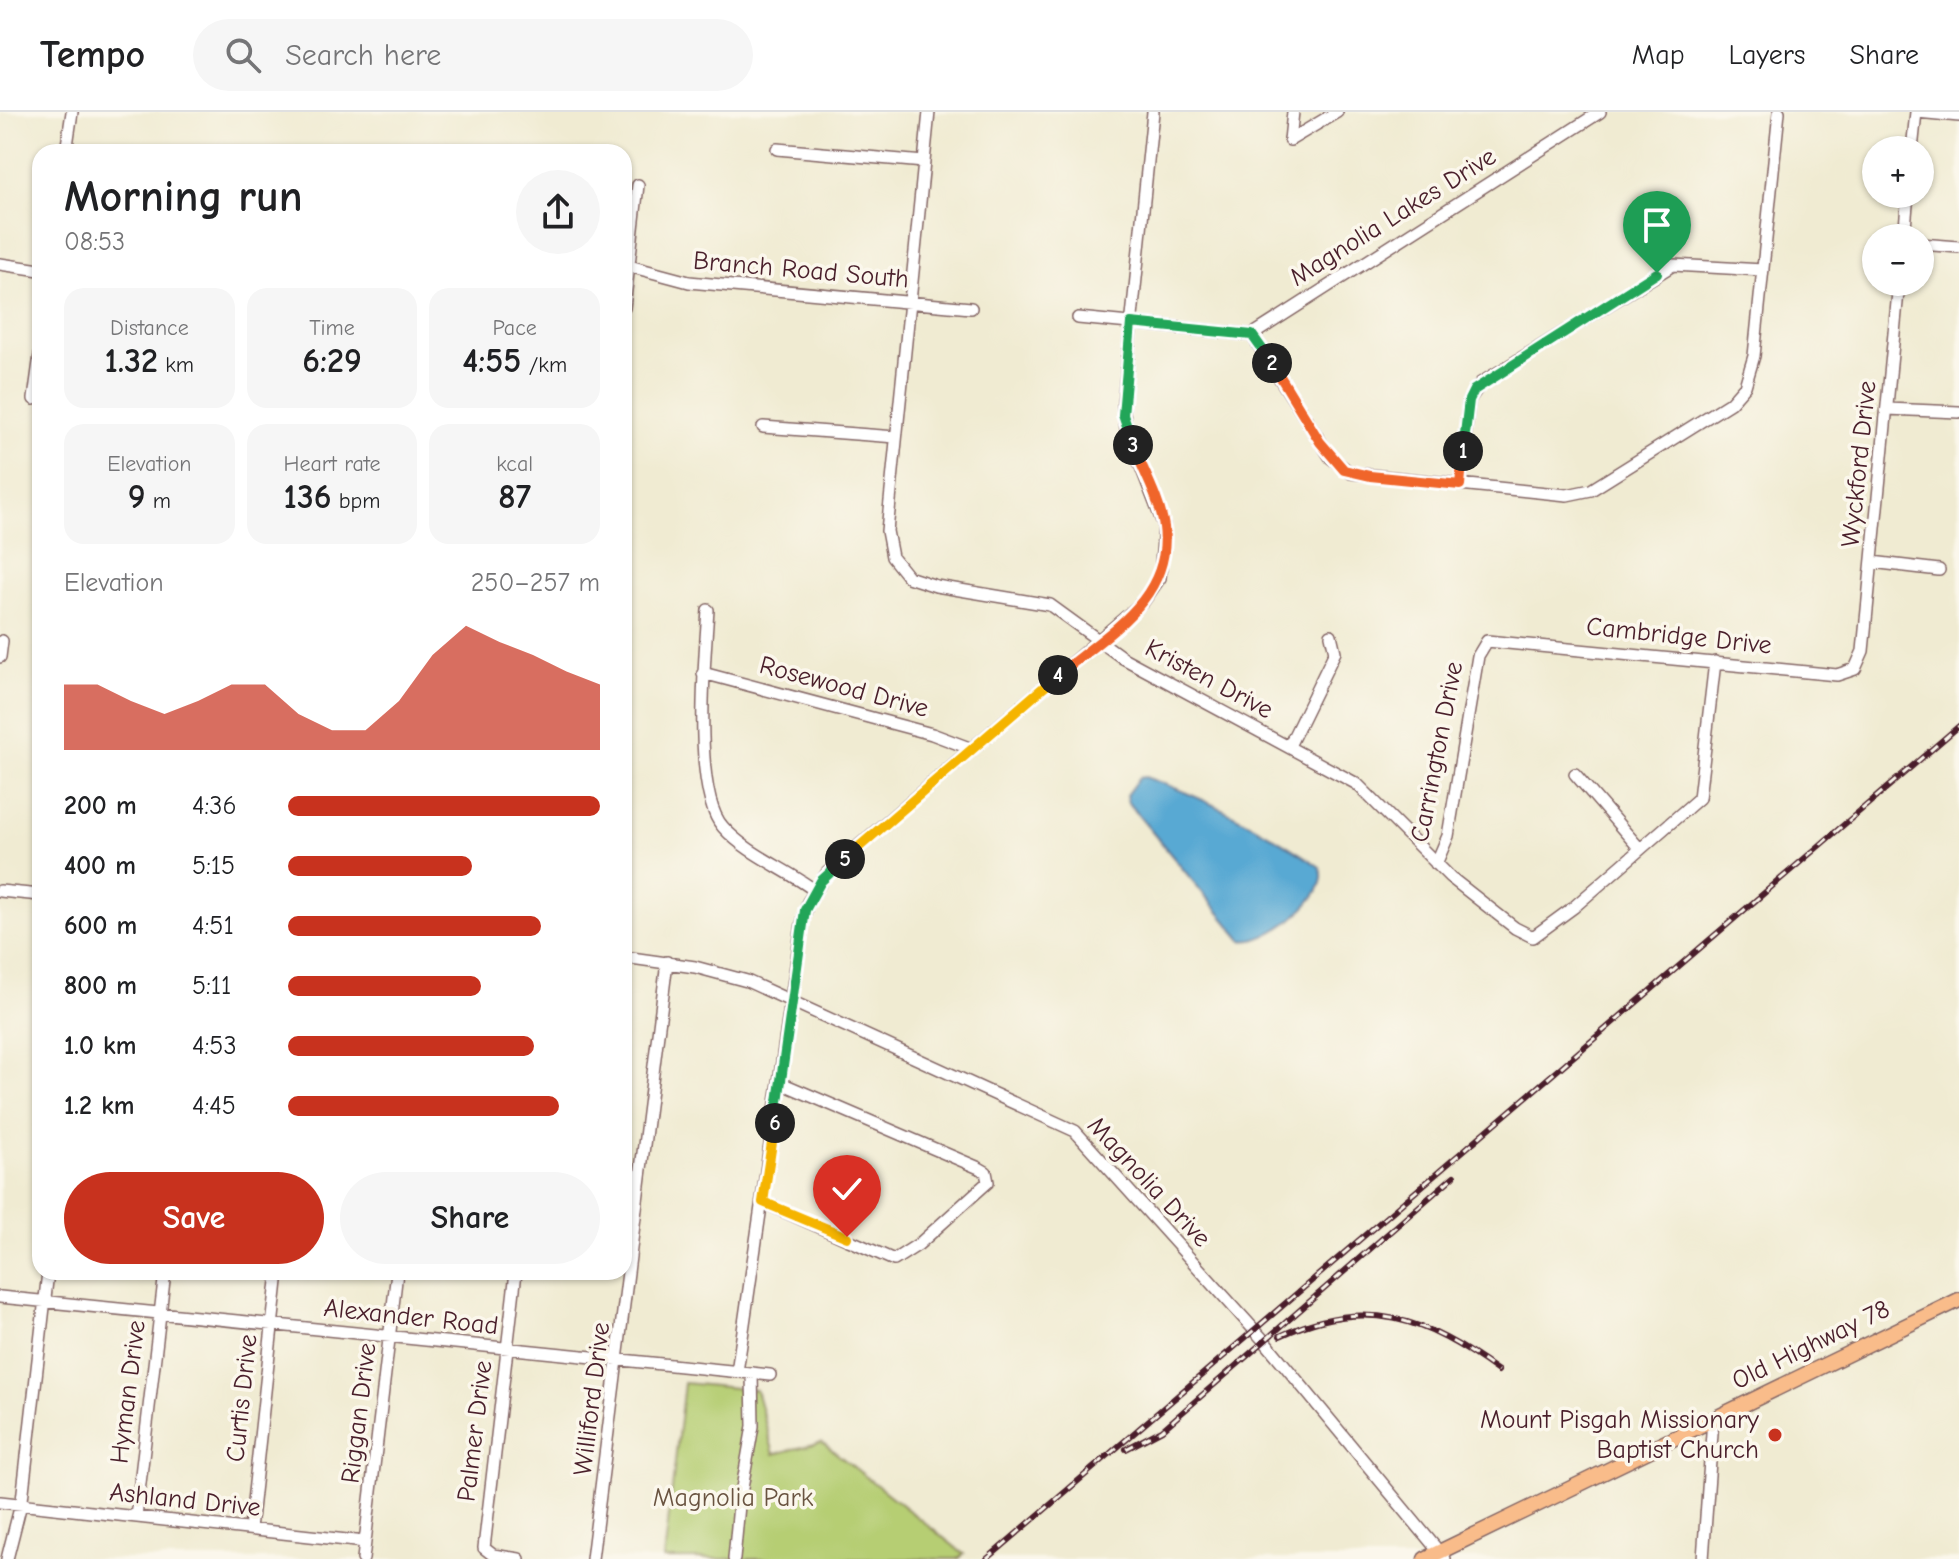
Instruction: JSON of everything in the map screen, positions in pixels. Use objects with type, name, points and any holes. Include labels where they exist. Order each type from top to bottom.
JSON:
[{"type":"main road","name":"Old Highway 78","points":[[1436,1557],[1959,1300]]},
{"type":"street","points":[[67,144],[72,112]]},
{"type":"street","name":"Kristen Drive","points":[[929,112],[888,541],[892,557],[904,574],[936,586],[1044,603],[1098,641],[1357,784],[1436,864],[1530,936],[1543,932],[1640,849]]},
{"type":"street","points":[[737,1372],[805,910],[814,890],[827,873],[1098,641],[1149,595],[1160,578],[1164,548],[1161,517],[1124,421],[1153,112]]},
{"type":"street","points":[[1293,112],[1290,140],[1337,112]]},
{"type":"street","points":[[1078,318],[1252,335],[1331,458],[1351,473],[1567,495],[1583,493],[1603,484],[1722,409],[1747,380],[1754,356],[1779,112]]},
{"type":"street","points":[[1913,136],[1916,112],[1959,116]]},
{"type":"street","name":"Magnolia Lakes Drive","points":[[1252,335],[1597,113]]},
{"type":"street","points":[[777,149],[924,162]]},
{"type":"street","points":[[632,230],[638,185]]},
{"type":"street","points":[[1934,245],[1959,247]]},
{"type":"street","name":"Branch Road South","points":[[632,261],[689,282],[971,308]]},
{"type":"street","points":[[0,264],[32,269]]},
{"type":"street","points":[[1460,485],[1469,400],[1481,383],[1673,265],[1763,270]]},
{"type":"street","name":"Wyckford Drive","points":[[1863,651],[1898,296]]},
{"type":"street","points":[[1887,409],[1959,412]]},
{"type":"street","points":[[763,427],[896,437]]},
{"type":"street","points":[[1872,562],[1939,570]]},
{"type":"street","points":[[708,610],[703,673],[706,764],[714,815],[733,837],[814,890]]},
{"type":"street","points":[[1289,746],[1335,652],[1331,635]]},
{"type":"street","name":"Cambridge Drive","points":[[1481,647],[1487,641],[1496,640],[1837,675],[1855,669],[1863,651]]},
{"type":"street","points":[[0,657],[2,641]]},
{"type":"street","name":"Carrington Drive","points":[[1436,864],[1448,836],[1481,647]]},
{"type":"street","points":[[1575,774],[1640,849],[1701,794],[1715,662]]},
{"type":"street","name":"Rosewood Drive","points":[[703,673],[932,734],[972,749]]},
{"type":"street","points":[[0,891],[32,894]]},
{"type":"street","name":"Magnolia Drive","points":[[632,958],[732,976],[1075,1131],[1267,1344],[1436,1557]]},
{"type":"street","name":"Williford Drive","points":[[632,1252],[667,962]]},
{"type":"street","points":[[763,1202],[847,1237],[885,1258],[898,1259],[988,1182],[986,1172],[781,1083]]},
{"type":"street","points":[[7,1559],[21,1504],[47,1280]]},
{"type":"street","name":"Hyman Drive","points":[[136,1517],[164,1280]]},
{"type":"street","name":"Curtis Drive","points":[[250,1529],[277,1280]]},
{"type":"street","name":"Riggan Drive","points":[[363,1559],[396,1280]]},
{"type":"street","name":"Palmer Drive","points":[[515,1280],[484,1548],[493,1555],[519,1559]]},
{"type":"street","name":"Williford Drive","points":[[593,1557],[629,1280]]},
{"type":"street","name":"Alexander Road","points":[[0,1297],[770,1375]]},
{"type":"street","points":[[734,1559],[739,1505],[753,1426],[752,1373]]},
{"type":"street","points":[[1703,1559],[1713,1419]]},
{"type":"street","name":"Ashland Drive","points":[[0,1502],[365,1542]]},
{"type":"green space","name":"Magnolia Park","points":[[684,1383],[756,1390],[774,1454],[822,1442],[964,1554],[958,1559],[664,1559]]},
{"type":"water","points":[[1145,777],[1213,805],[1320,867],[1322,878],[1308,904],[1281,927],[1253,940],[1242,940],[1128,803],[1126,795],[1139,778]]},
{"type":"railway","points":[[987,1559],[1959,726]]},
{"type":"railway","points":[[1126,1449],[1162,1430],[1454,1176]]},
{"type":"railway","points":[[1280,1336],[1340,1317],[1368,1315],[1394,1319],[1446,1338],[1498,1371]]},
{"type":"place","name":"Mount Pisgah Missionary Baptist Church","points":[[1775,1435]]},
{"type":"route","points":[[847,1237],[763,1202],[805,910],[814,890],[827,873],[1143,602],[1155,588],[1162,569],[1164,526],[1123,415],[1131,323],[1252,335],[1286,384],[1320,442],[1344,470],[1370,476],[1460,485],[1469,400],[1474,390],[1657,273]]}]
